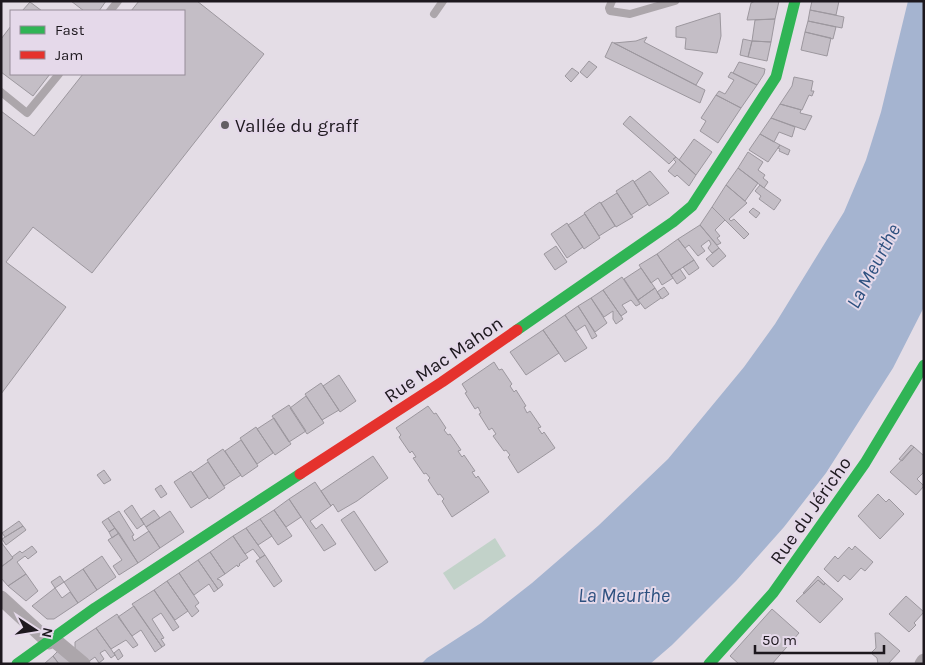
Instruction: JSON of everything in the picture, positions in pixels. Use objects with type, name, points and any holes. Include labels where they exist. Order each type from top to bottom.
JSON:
[{"type":"street","name":"Rue Mac Mahon","points":[[17,664],[104,603],[442,382],[673,222],[692,206],[776,77],[795,1]]},
{"type":"street","name":"Rue du Jéricho","points":[[709,664],[773,593],[865,463],[924,365]]},
{"type":"street","points":[[1,598],[83,664]]},
{"type":"lane","points":[[434,14],[443,1]]},
{"type":"lane","points":[[612,1],[609,8],[610,11],[630,14],[675,1]]},
{"type":"lane","points":[[1,92],[27,113],[58,75]]},
{"type":"shaded area","points":[[495,538],[506,556],[454,590],[443,573]]},
{"type":"water","name":"La Meurthe","points":[[908,1],[924,1],[924,307],[893,368],[826,473],[784,527],[736,581],[672,645],[650,664],[421,664],[427,658],[481,623],[532,583],[599,525],[668,459],[744,367],[775,324],[844,212],[866,160],[881,112]]},
{"type":"building","points":[[71,1],[106,1],[100,10],[83,10]]},
{"type":"building","points":[[139,1],[197,1],[264,54],[92,273],[33,227],[6,262],[66,307],[1,394],[1,111],[34,136],[82,75],[185,75],[185,10],[132,10]]},
{"type":"building","points":[[755,1],[779,1],[775,19],[747,20],[751,3]]},
{"type":"building","points":[[812,1],[839,1],[836,15],[810,10]]},
{"type":"building","points":[[30,2],[41,10],[23,10]]},
{"type":"building","points":[[810,10],[844,17],[842,28],[808,21]]},
{"type":"building","points":[[720,13],[721,36],[717,53],[685,49],[686,38],[676,37],[676,27]]},
{"type":"building","points":[[775,19],[771,42],[752,41],[755,20]]},
{"type":"building","points":[[808,21],[836,27],[833,39],[805,32]]},
{"type":"building","points":[[10,27],[10,75],[49,75],[33,96],[1,72],[1,39]]},
{"type":"building","points":[[805,32],[831,38],[827,56],[801,50]]},
{"type":"building","points":[[647,37],[644,42],[703,73],[696,85],[614,43],[636,41]]},
{"type":"building","points":[[743,39],[752,41],[748,57],[740,55]]},
{"type":"building","points":[[752,41],[771,42],[767,61],[748,57]]},
{"type":"building","points":[[612,42],[705,90],[700,103],[605,57]]},
{"type":"building","points":[[589,61],[597,67],[587,78],[580,72]]},
{"type":"building","points":[[739,62],[765,69],[757,85],[733,73]]},
{"type":"building","points":[[572,68],[579,73],[571,82],[565,76]]},
{"type":"building","points":[[731,72],[757,85],[741,108],[716,95],[719,91],[725,94],[734,80],[728,77]]},
{"type":"building","points":[[794,77],[813,81],[811,91],[814,91],[812,96],[809,95],[802,110],[780,104],[792,86]]},
{"type":"building","points":[[716,95],[741,108],[718,143],[700,131],[706,121],[701,118]]},
{"type":"building","points":[[780,104],[801,110],[800,113],[812,116],[805,130],[771,118]]},
{"type":"building","points":[[630,116],[676,157],[669,164],[623,124]]},
{"type":"building","points":[[771,118],[795,127],[792,137],[779,132],[774,142],[760,134]]},
{"type":"building","points":[[760,134],[780,145],[768,162],[749,150]]},
{"type":"building","points":[[694,139],[712,152],[696,175],[679,160]]},
{"type":"building","points":[[780,145],[790,150],[788,155],[779,151]]},
{"type":"building","points":[[748,152],[763,162],[758,170],[765,175],[763,178],[768,182],[764,188],[738,168]]},
{"type":"building","points":[[676,157],[696,175],[689,186],[677,175],[675,177],[668,171],[676,162],[673,159]]},
{"type":"building","points":[[738,168],[758,183],[745,201],[726,185]]},
{"type":"building","points":[[650,171],[669,193],[649,206],[634,182]]},
{"type":"building","points":[[633,180],[648,204],[631,215],[616,191]]},
{"type":"building","points":[[726,185],[747,203],[729,219],[731,221],[734,219],[749,234],[744,239],[712,207]]},
{"type":"building","points":[[760,185],[781,200],[774,210],[759,199],[761,196],[755,191]]},
{"type":"building","points":[[617,193],[633,217],[616,227],[601,203]]},
{"type":"building","points":[[600,202],[615,226],[599,236],[584,213]]},
{"type":"building","points":[[712,207],[725,220],[715,230],[720,236],[717,238],[721,243],[717,245],[700,225]]},
{"type":"building","points":[[753,208],[760,213],[756,218],[749,212]]},
{"type":"building","points":[[585,214],[600,238],[584,249],[568,225]]},
{"type":"building","points":[[567,223],[583,247],[567,258],[551,234]]},
{"type":"building","points":[[700,225],[719,248],[712,253],[708,248],[711,244],[709,240],[701,246],[705,251],[698,256],[689,245],[685,248],[678,239]]},
{"type":"building","points":[[678,239],[694,260],[671,275],[657,254]]},
{"type":"building","points":[[556,246],[567,262],[555,270],[544,254]]},
{"type":"building","points":[[719,248],[726,256],[713,267],[706,259]]},
{"type":"building","points":[[657,254],[673,278],[662,285],[658,278],[651,283],[639,265]]},
{"type":"building","points":[[694,260],[699,268],[689,275],[683,267]]},
{"type":"building","points":[[641,268],[655,288],[638,300],[624,279]]},
{"type":"building","points":[[680,269],[686,278],[677,284],[671,275]]},
{"type":"building","points":[[622,277],[640,304],[636,306],[631,300],[622,305],[627,312],[621,316],[603,290]]},
{"type":"building","points":[[664,287],[669,294],[662,299],[657,292]]},
{"type":"building","points":[[655,288],[661,298],[645,309],[638,300]]},
{"type":"building","points":[[603,290],[623,319],[616,324],[613,319],[613,311],[604,317],[591,298]]},
{"type":"building","points":[[591,298],[607,323],[595,332],[578,306]]},
{"type":"building","points":[[578,306],[597,336],[592,339],[585,325],[576,331],[565,315]]},
{"type":"building","points":[[565,315],[587,348],[565,362],[543,330]]},
{"type":"building","points":[[543,330],[559,353],[526,375],[510,352]]},
{"type":"building","points":[[494,362],[499,370],[502,369],[512,384],[510,386],[514,392],[516,390],[526,406],[524,407],[527,413],[530,411],[541,427],[538,428],[542,434],[544,432],[555,448],[518,473],[508,457],[510,455],[506,450],[504,451],[493,436],[496,434],[492,428],[489,430],[479,414],[481,413],[478,407],[475,409],[462,384]]},
{"type":"building","points":[[339,375],[356,401],[340,412],[323,386]]},
{"type":"building","points":[[321,383],[339,410],[322,420],[305,394]]},
{"type":"building","points":[[306,396],[324,423],[307,434],[290,408]]},
{"type":"building","points":[[289,405],[306,431],[289,442],[272,416]]},
{"type":"building","points":[[428,406],[434,414],[436,413],[446,428],[444,430],[448,435],[450,434],[461,450],[458,451],[462,457],[464,455],[475,471],[472,472],[476,478],[478,476],[489,492],[452,517],[442,501],[444,499],[440,494],[438,495],[428,480],[430,478],[426,473],[424,474],[413,458],[416,457],[412,451],[410,453],[399,437],[401,435],[396,428]]},
{"type":"building","points":[[274,418],[291,444],[275,455],[257,429]]},
{"type":"building","points":[[256,427],[273,453],[257,464],[240,438]]},
{"type":"building","points":[[241,440],[258,466],[242,477],[225,451]]},
{"type":"building","points":[[911,445],[914,447],[902,461],[899,459]]},
{"type":"building","points":[[914,447],[924,456],[924,472],[917,479],[924,486],[916,495],[890,472]]},
{"type":"building","points":[[223,449],[241,475],[224,486],[207,460]]},
{"type":"building","points":[[373,456],[388,478],[357,501],[338,512],[333,504],[331,506],[321,491]]},
{"type":"building","points":[[208,462],[225,488],[209,499],[192,473]]},
{"type":"building","points":[[104,470],[111,480],[104,484],[97,475]]},
{"type":"building","points":[[191,471],[208,497],[191,508],[174,482]]},
{"type":"building","points":[[315,482],[331,506],[310,521],[316,529],[322,524],[336,544],[324,551],[289,499]]},
{"type":"building","points":[[161,485],[167,494],[161,498],[155,489]]},
{"type":"building","points":[[878,494],[886,502],[889,499],[904,514],[880,539],[858,516]]},
{"type":"building","points":[[289,499],[301,517],[286,527],[274,510]]},
{"type":"building","points":[[132,505],[144,524],[137,529],[124,511]]},
{"type":"building","points":[[154,510],[160,518],[146,527],[141,519]]},
{"type":"building","points":[[274,510],[292,536],[278,545],[260,519]]},
{"type":"building","points":[[119,511],[134,535],[132,536],[134,541],[149,531],[160,548],[138,563],[108,518]]},
{"type":"building","points":[[170,511],[184,532],[160,548],[146,527]]},
{"type":"building","points":[[354,511],[388,562],[375,571],[341,520]]},
{"type":"building","points":[[108,518],[115,528],[109,532],[102,522]]},
{"type":"building","points":[[260,519],[272,536],[258,545],[246,528]]},
{"type":"building","points":[[19,521],[23,526],[5,537],[2,533]]},
{"type":"building","points":[[23,526],[26,530],[6,545],[2,539]]},
{"type":"building","points":[[115,528],[119,533],[112,538],[109,532]]},
{"type":"building","points":[[246,528],[265,555],[260,558],[253,549],[245,554],[233,536]]},
{"type":"building","points":[[119,533],[138,563],[119,575],[113,566],[122,560],[108,540]]},
{"type":"building","points":[[233,536],[248,558],[239,564],[238,567],[237,565],[225,574],[210,552]]},
{"type":"building","points":[[1,542],[13,558],[1,567]]},
{"type":"building","points":[[32,546],[37,552],[28,559],[25,556],[17,562],[26,574],[8,586],[1,578],[1,567],[20,551],[22,553]]},
{"type":"building","points":[[855,546],[873,562],[865,571],[861,568],[850,580],[844,575],[838,582],[824,569],[835,556],[838,559],[849,547],[852,550]]},
{"type":"building","points":[[210,552],[225,574],[217,579],[223,585],[218,589],[198,560]]},
{"type":"building","points":[[265,555],[282,581],[274,587],[256,561]]},
{"type":"building","points":[[102,556],[116,577],[97,590],[83,569]]},
{"type":"building","points":[[198,560],[218,589],[214,592],[209,584],[194,595],[179,573]]},
{"type":"building","points":[[83,569],[97,590],[78,603],[64,582]]},
{"type":"building","points":[[179,573],[199,603],[195,606],[199,611],[192,617],[167,581]]},
{"type":"building","points":[[26,574],[38,591],[26,601],[8,586]]},
{"type":"building","points":[[60,576],[64,582],[55,588],[51,582]]},
{"type":"building","points":[[818,576],[825,583],[824,585],[818,580],[804,594],[803,593]]},
{"type":"building","points":[[818,580],[824,585],[825,583],[843,599],[820,623],[796,601]]},
{"type":"building","points":[[167,581],[188,611],[175,620],[154,590]]},
{"type":"building","points":[[55,588],[62,598],[70,592],[78,603],[54,619],[47,619],[32,606]]},
{"type":"building","points":[[154,590],[179,627],[173,631],[161,613],[152,619],[164,638],[161,639],[165,645],[162,647],[132,604]]},
{"type":"building","points":[[906,596],[924,612],[909,632],[889,614]]},
{"type":"building","points":[[134,606],[162,647],[155,652],[141,630],[132,636],[118,617]]},
{"type":"building","points":[[772,609],[799,633],[772,664],[739,664],[730,656]]},
{"type":"building","points":[[117,614],[138,645],[133,648],[126,640],[111,649],[96,628]]},
{"type":"building","points":[[96,628],[115,655],[111,658],[105,650],[100,653],[104,659],[99,663],[95,657],[88,662],[75,650],[75,642]]},
{"type":"building","points":[[875,633],[879,633],[900,651],[888,664],[878,664],[877,658],[871,653],[876,648]]},
{"type":"building","points":[[119,649],[123,656],[118,660],[114,653]]},
{"type":"building","points":[[59,650],[76,664],[59,664],[53,656]]},
{"type":"building","points":[[53,656],[59,664],[44,664]]},
{"type":"traffic: fast","points":[[517,330],[673,222],[692,206],[776,77],[795,1]]},
{"type":"traffic: fast","points":[[709,664],[773,593],[865,463],[924,365]]},
{"type":"traffic: fast","points":[[17,664],[95,608],[300,474]]},
{"type":"traffic: jam","points":[[300,474],[442,382],[517,330]]},
{"type":"place","name":"Vallée du graff","points":[[225,125]]}]
